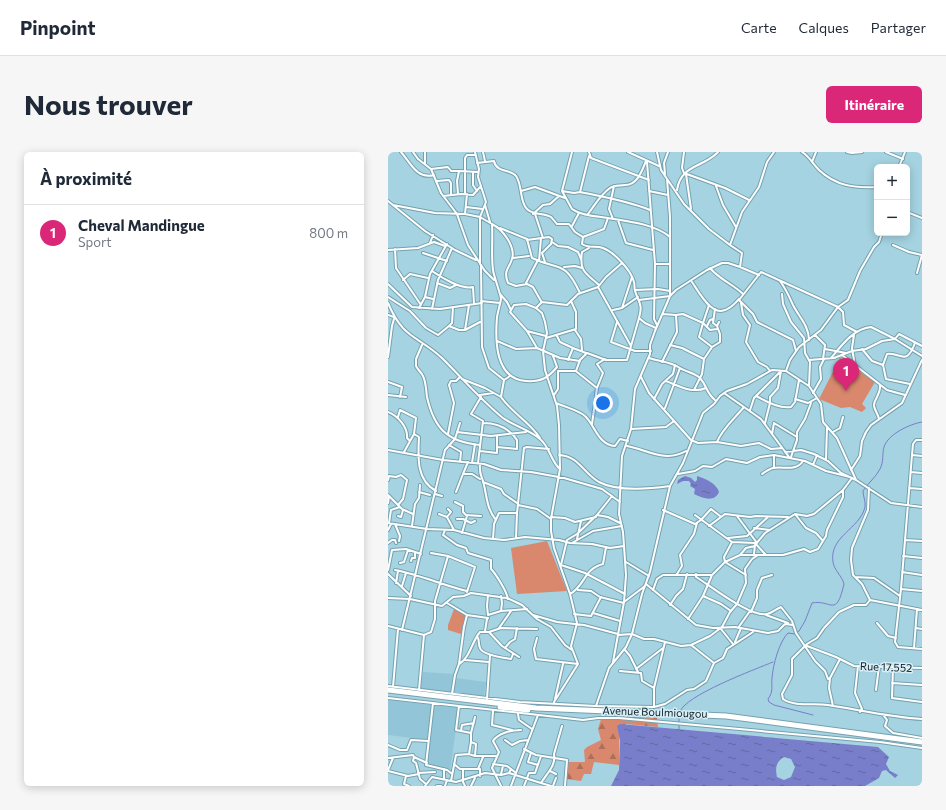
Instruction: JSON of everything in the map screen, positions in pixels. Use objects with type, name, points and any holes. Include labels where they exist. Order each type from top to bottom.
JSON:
[{"type":"highway","name":"Avenue Boulmiougou","points":[[390,689],[487,700],[520,709]]},
{"type":"highway","name":"Avenue Boulmiougou","points":[[388,694],[520,709],[734,717],[922,745]]},
{"type":"street","points":[[401,152],[408,158],[410,166],[415,170],[426,177],[434,175]]},
{"type":"street","points":[[413,152],[418,159],[431,169],[443,196],[457,214],[464,236],[478,261],[495,280]]},
{"type":"street","points":[[425,152],[425,163]]},
{"type":"street","points":[[483,152],[485,161]]},
{"type":"street","points":[[572,152],[562,191],[572,209],[588,214],[652,227],[662,231],[670,237]]},
{"type":"street","points":[[580,192],[589,152]]},
{"type":"street","points":[[628,152],[659,166]]},
{"type":"street","points":[[657,152],[659,166],[677,191],[684,204],[713,233],[742,253],[740,267]]},
{"type":"street","points":[[665,176],[664,163],[668,152]]},
{"type":"street","points":[[684,152],[682,168],[685,174],[691,210]]},
{"type":"street","points":[[677,191],[680,179],[685,174],[718,152]]},
{"type":"street","points":[[730,245],[742,212],[759,187],[767,162],[774,152]]},
{"type":"street","points":[[802,152],[825,175],[838,183],[860,187],[874,187]]},
{"type":"street","points":[[812,162],[816,152]]},
{"type":"street","points":[[847,152],[852,154],[862,152]]},
{"type":"street","points":[[886,152],[903,158]]},
{"type":"street","points":[[900,164],[905,152]]},
{"type":"street","points":[[465,214],[465,156],[475,153],[485,205],[491,223],[492,262],[500,303],[497,319],[497,341],[501,365],[510,376],[526,381],[540,381],[547,377],[557,367]]},
{"type":"street","points":[[589,156],[649,180]]},
{"type":"street","points":[[477,163],[494,161],[495,165],[502,170],[513,174],[517,178],[525,206],[534,214],[542,238],[539,261],[526,283],[516,286],[507,281],[507,266],[513,258],[530,256],[539,261],[562,267],[575,266],[582,268]]},
{"type":"street","points":[[588,214],[599,197],[614,186],[628,185],[640,176],[647,161]]},
{"type":"street","points":[[647,161],[655,264],[654,319],[656,327]]},
{"type":"street","points":[[431,169],[448,167],[451,171],[478,172]]},
{"type":"street","points":[[458,194],[457,181],[459,171]]},
{"type":"street","points":[[473,172],[473,185],[477,191]]},
{"type":"street","points":[[685,174],[749,200]]},
{"type":"street","points":[[596,706],[613,663],[625,594],[626,562],[622,526],[619,517],[622,454],[627,446],[635,390],[649,358],[651,351],[650,345],[656,327],[670,296],[670,237],[667,179]]},
{"type":"street","points":[[437,181],[449,180],[451,183],[451,195]]},
{"type":"street","points":[[443,196],[458,194],[473,195],[481,186]]},
{"type":"street","points":[[614,186],[610,199],[610,213],[614,219]]},
{"type":"street","points":[[716,186],[722,205],[736,227]]},
{"type":"street","points":[[521,191],[536,187],[565,198]]},
{"type":"street","points":[[562,191],[574,193],[580,192],[628,202],[650,210]]},
{"type":"street","points":[[649,191],[668,196]]},
{"type":"street","points":[[534,214],[543,205],[552,203],[559,196]]},
{"type":"street","points":[[388,201],[446,245]]},
{"type":"street","points":[[393,205],[435,213],[465,214],[480,217],[499,228],[527,240],[551,237],[552,242],[558,246],[568,247],[578,252],[584,272],[599,286],[631,346]]},
{"type":"street","points":[[485,205],[480,217],[480,322],[482,347],[488,365],[504,380],[500,397]]},
{"type":"street","points":[[466,207],[483,209]]},
{"type":"street","points":[[572,226],[580,212]]},
{"type":"street","points":[[910,213],[922,218]]},
{"type":"street","points":[[534,214],[550,217],[557,224],[572,226]]},
{"type":"street","points":[[583,237],[604,228],[608,218]]},
{"type":"street","points":[[618,220],[626,243],[654,250]]},
{"type":"street","points":[[572,226],[575,232],[583,237]]},
{"type":"street","points":[[499,228],[510,243],[513,258]]},
{"type":"street","points":[[430,243],[433,235]]},
{"type":"street","points":[[786,371],[796,351],[823,328],[838,307],[849,298],[860,271],[874,247],[879,242],[881,236]]},
{"type":"street","points":[[557,336],[558,341],[572,348],[582,350],[586,353],[590,353],[605,359],[626,361],[640,318],[642,307],[632,278],[626,267],[616,256],[604,248],[590,248],[582,244],[583,237]]},
{"type":"street","points":[[527,240],[530,256]]},
{"type":"street","points":[[388,250],[418,248],[436,242],[446,245],[478,261]]},
{"type":"street","points":[[545,262],[542,253],[552,242]]},
{"type":"street","points":[[420,306],[425,297],[428,278],[446,245]]},
{"type":"street","points":[[893,246],[922,255],[917,273]]},
{"type":"street","points":[[432,309],[437,283],[452,248]]},
{"type":"street","points":[[581,260],[582,252],[590,248]]},
{"type":"street","points":[[395,250],[395,264],[403,280],[420,306]]},
{"type":"street","points":[[423,253],[447,261]]},
{"type":"street","points":[[612,310],[622,308],[639,299],[670,296],[676,290],[692,282],[710,268],[728,262],[759,275]]},
{"type":"street","points":[[526,283],[533,287],[542,302],[564,306],[580,293],[599,286],[622,263]]},
{"type":"street","points":[[655,264],[669,264]]},
{"type":"street","points":[[562,267],[573,278],[580,293]]},
{"type":"street","points":[[710,268],[722,280],[743,294]]},
{"type":"street","points":[[432,271],[456,285],[469,288],[473,287],[474,304]]},
{"type":"street","points":[[692,282],[709,305],[721,311],[729,309],[740,300],[743,294],[763,272],[838,307],[843,312],[844,325],[857,332]]},
{"type":"street","points":[[403,280],[410,274],[428,278]]},
{"type":"street","points":[[622,308],[632,278]]},
{"type":"street","points":[[779,280],[789,292],[793,305],[805,326],[809,340]]},
{"type":"street","points":[[437,283],[450,288],[456,285]]},
{"type":"street","points":[[388,284],[412,307]]},
{"type":"street","points":[[635,290],[654,289],[670,291]]},
{"type":"street","points":[[499,293],[507,302],[514,319],[527,331],[537,348]]},
{"type":"street","points":[[782,294],[783,304],[791,322],[802,335],[805,353],[809,360],[809,386]]},
{"type":"street","points":[[388,297],[410,312],[426,328],[436,334],[441,335],[452,323],[453,307]]},
{"type":"street","points":[[425,297],[433,299]]},
{"type":"street","points":[[740,300],[753,314],[756,322],[792,340],[796,351]]},
{"type":"street","points":[[740,300],[743,315],[750,325],[746,342],[758,362],[767,367],[770,371]]},
{"type":"street","points":[[571,301],[577,318],[575,330],[581,339],[582,350]]},
{"type":"street","points":[[412,307],[420,306],[432,309],[469,305],[481,302],[500,303]]},
{"type":"street","points":[[536,308],[542,302]]},
{"type":"street","points":[[388,303],[394,318],[410,336],[441,358],[503,418],[541,439]]},
{"type":"street","points":[[511,310],[514,305],[522,304],[540,310],[544,317],[546,337],[543,351],[547,377],[556,403],[560,469],[558,487],[551,518],[552,540],[570,594],[577,625],[572,642],[572,650],[578,664]]},
{"type":"street","points":[[465,330],[469,305]]},
{"type":"street","points":[[709,305],[699,337],[712,347]]},
{"type":"street","points":[[410,312],[412,307]]},
{"type":"street","points":[[715,309],[713,324],[718,328]]},
{"type":"street","points":[[663,314],[683,314],[703,323],[710,330],[718,328]]},
{"type":"street","points":[[388,315],[394,318]]},
{"type":"street","points":[[662,362],[677,332],[676,315]]},
{"type":"street","points":[[388,357],[394,318]]},
{"type":"street","points":[[640,318],[645,324],[656,327]]},
{"type":"street","points":[[707,326],[710,320],[713,319]]},
{"type":"street","points":[[617,320],[611,341],[630,350],[640,352],[651,351]]},
{"type":"street","points":[[449,326],[458,330],[465,330],[480,322]]},
{"type":"street","points":[[694,390],[702,372],[704,359],[712,347],[720,342],[718,328],[719,322]]},
{"type":"street","points":[[750,325],[756,322]]},
{"type":"street","points":[[831,358],[854,334],[871,327],[922,356]]},
{"type":"street","points":[[527,331],[535,332],[546,337],[557,336],[575,330]]},
{"type":"street","points":[[854,334],[852,351],[855,367]]},
{"type":"street","points":[[896,340],[899,334],[922,346]]},
{"type":"street","points":[[813,393],[820,379],[820,368],[825,349],[823,342],[815,335]]},
{"type":"street","points":[[809,360],[831,358],[842,355],[862,349],[882,340],[896,340]]},
{"type":"street","points":[[497,341],[516,349],[537,348],[553,356],[568,360],[580,361]]},
{"type":"street","points":[[910,384],[886,379],[882,365],[887,354],[902,357],[912,351],[915,342]]},
{"type":"street","points":[[422,345],[416,359],[416,366],[423,375],[433,419],[448,434],[462,443],[480,445]]},
{"type":"street","points":[[670,345],[682,348],[704,359]]},
{"type":"street","points":[[568,360],[572,348]]},
{"type":"street","points":[[825,349],[846,353]]},
{"type":"street","points":[[862,349],[873,362],[882,365]]},
{"type":"street","points":[[576,371],[580,361],[586,353]]},
{"type":"street","points":[[842,355],[855,367],[890,392],[905,395]]},
{"type":"street","points":[[553,356],[558,371],[558,389],[554,395]]},
{"type":"street","points":[[649,358],[662,362],[667,361],[699,377],[706,388],[707,394],[716,401]]},
{"type":"street","points":[[592,425],[597,388],[602,373],[597,364],[605,359]]},
{"type":"street","points":[[851,470],[860,456],[864,435],[871,425],[900,406],[922,360]]},
{"type":"street","points":[[654,399],[666,381],[673,374],[675,365]]},
{"type":"street","points":[[664,408],[680,368]]},
{"type":"street","points":[[558,371],[576,371],[597,388]]},
{"type":"street","points":[[613,663],[625,650],[632,634],[649,576],[670,486],[678,474],[703,413],[724,392],[747,384],[770,371],[786,371],[809,386],[821,404],[822,419],[827,427],[833,432],[856,480]]},
{"type":"street","points":[[750,410],[756,396],[782,371]]},
{"type":"street","points":[[765,423],[771,395],[778,388],[782,371]]},
{"type":"street","points":[[504,380],[510,376]]},
{"type":"street","points":[[641,376],[645,388],[691,440],[742,446],[759,443],[771,449],[782,448]]},
{"type":"street","points":[[448,434],[454,402],[449,385],[451,381],[456,381],[460,377]]},
{"type":"street","points":[[462,379],[500,397],[510,409],[530,425],[549,449],[556,466],[560,469]]},
{"type":"street","points":[[756,396],[770,404],[788,408],[794,404],[799,380]]},
{"type":"street","points":[[666,381],[683,388],[694,390],[706,388]]},
{"type":"street","points":[[388,382],[402,387],[400,397]]},
{"type":"street","points":[[880,385],[880,393],[874,406],[880,419]]},
{"type":"street","points":[[724,392],[750,410],[765,423],[790,458]]},
{"type":"street","points":[[480,396],[494,393]]},
{"type":"street","points":[[388,396],[406,397]]},
{"type":"street","points":[[480,396],[471,414],[483,420],[479,464],[480,478]]},
{"type":"street","points":[[790,458],[797,437],[797,432],[805,419],[811,403],[817,398]]},
{"type":"street","points":[[795,399],[811,403]]},
{"type":"street","points":[[556,403],[584,415],[599,437],[612,446],[615,446],[620,439],[628,441]]},
{"type":"street","points":[[717,442],[721,433],[729,426],[744,407]]},
{"type":"street","points":[[398,417],[400,410],[416,417],[414,434],[404,452]]},
{"type":"street","points":[[388,412],[398,417],[407,433],[407,438],[410,441]]},
{"type":"street","points":[[833,432],[840,428],[843,418]]},
{"type":"street","points":[[630,430],[668,426],[674,421]]},
{"type":"street","points":[[402,630],[446,448],[455,439],[460,423]]},
{"type":"street","points":[[483,423],[499,426],[513,433],[518,442],[517,449],[497,448]]},
{"type":"street","points":[[772,434],[774,423],[797,437]]},
{"type":"street","points":[[826,460],[827,427]]},
{"type":"street","points":[[457,432],[482,436],[496,436],[526,432]]},
{"type":"street","points":[[414,434],[419,437],[418,461],[422,478],[442,496]]},
{"type":"street","points":[[480,450],[496,453],[496,436]]},
{"type":"street","points":[[922,440],[915,441],[912,455],[896,638],[898,647],[922,649]]},
{"type":"street","points":[[472,463],[475,444]]},
{"type":"street","points":[[449,445],[461,452],[460,462]]},
{"type":"street","points":[[627,446],[657,456],[678,455],[687,450]]},
{"type":"street","points":[[516,538],[517,513],[526,447],[549,449]]},
{"type":"street","points":[[388,450],[418,454],[443,460],[468,462],[501,470],[558,478],[602,489],[620,502]]},
{"type":"street","points":[[785,452],[801,450],[817,456],[826,460],[837,470],[856,480],[891,503],[922,507]]},
{"type":"street","points":[[559,455],[572,458],[599,482],[610,486],[655,488],[670,486]]},
{"type":"street","points":[[678,474],[695,471],[703,466],[712,467],[726,459],[746,463],[760,457],[774,455],[803,461],[813,464],[835,475],[851,478]]},
{"type":"street","points":[[774,455],[774,467]]},
{"type":"street","points":[[912,455],[922,456]]},
{"type":"street","points":[[813,464],[817,456]]},
{"type":"street","points":[[762,474],[774,467],[786,469],[797,466],[803,461]]},
{"type":"street","points":[[456,492],[468,462]]},
{"type":"street","points":[[911,472],[922,473]]},
{"type":"street","points":[[463,474],[472,474],[480,478],[483,482],[487,502],[496,520]]},
{"type":"street","points":[[388,480],[389,476],[396,477],[402,475],[407,480],[403,498],[399,506],[392,510],[388,530]]},
{"type":"street","points":[[754,554],[756,544],[764,534],[794,514],[807,516],[814,514],[843,490],[851,478]]},
{"type":"street","points":[[483,482],[501,489],[504,494],[513,498],[518,504],[539,510],[551,518],[565,518],[572,522],[581,521],[596,516],[608,517],[621,523]]},
{"type":"street","points":[[412,527],[415,502],[419,498],[418,492],[420,486]]},
{"type":"street","points":[[869,488],[868,510],[852,549],[851,561],[855,577],[862,584],[870,600]]},
{"type":"street","points":[[909,488],[922,489]]},
{"type":"street","points":[[687,620],[704,596],[712,575],[725,562],[739,556],[754,554],[783,555],[804,549],[811,551],[818,549],[843,497],[843,490]]},
{"type":"street","points":[[418,492],[430,495]]},
{"type":"street","points":[[389,496],[403,510],[413,514]]},
{"type":"street","points":[[388,503],[389,496]]},
{"type":"street","points":[[561,565],[568,539],[577,534],[596,516],[612,496]]},
{"type":"street","points":[[455,502],[463,506],[463,512],[467,516],[481,516]]},
{"type":"street","points":[[447,517],[451,511],[448,509]]},
{"type":"street","points":[[677,574],[682,566],[680,555],[694,534],[697,523],[711,509],[720,516]]},
{"type":"street","points":[[398,516],[402,517],[403,510]]},
{"type":"street","points":[[664,510],[687,522],[697,523]]},
{"type":"street","points":[[493,539],[496,520],[500,513],[517,513]]},
{"type":"street","points":[[439,514],[447,517],[454,530]]},
{"type":"street","points":[[709,526],[720,516],[725,514],[737,516],[789,517]]},
{"type":"street","points":[[794,514],[806,528],[816,533],[823,541]]},
{"type":"street","points":[[695,515],[732,542],[751,542],[756,544]]},
{"type":"street","points":[[462,533],[467,516]]},
{"type":"street","points":[[737,516],[750,533],[756,544],[765,554]]},
{"type":"street","points":[[728,538],[742,538],[768,517]]},
{"type":"street","points":[[456,519],[463,519],[466,522],[473,523],[475,521]]},
{"type":"street","points":[[577,539],[581,521]]},
{"type":"street","points":[[389,523],[427,529],[454,530],[480,538],[516,538],[552,540],[606,547],[624,546]]},
{"type":"street","points":[[395,524],[400,536],[399,541]]},
{"type":"street","points":[[571,543],[593,531],[622,526]]},
{"type":"street","points":[[754,528],[771,530]]},
{"type":"street","points":[[445,530],[443,535],[457,545],[466,548],[468,553],[491,560],[491,569],[496,574],[498,581],[507,592],[508,599]]},
{"type":"street","points":[[388,543],[391,540],[395,540],[396,543]]},
{"type":"street","points":[[905,540],[922,540]]},
{"type":"street","points":[[725,562],[724,557],[732,542]]},
{"type":"street","points":[[739,556],[745,548],[756,544]]},
{"type":"street","points":[[578,590],[586,574],[591,568],[603,564],[606,547]]},
{"type":"street","points":[[388,570],[392,550],[408,550],[421,554]]},
{"type":"street","points":[[400,563],[404,562],[408,550]]},
{"type":"street","points":[[411,561],[412,558],[415,558],[415,552]]},
{"type":"street","points":[[431,552],[448,556],[475,567],[467,593]]},
{"type":"street","points":[[533,615],[557,622],[618,634],[632,634],[644,639],[654,639],[680,646],[691,645],[710,636],[722,628],[731,611],[737,604],[746,583],[745,569],[751,560],[760,554]]},
{"type":"street","points":[[388,626],[424,635],[428,634],[433,628],[435,619],[434,604],[448,556]]},
{"type":"street","points":[[903,556],[922,558]]},
{"type":"street","points":[[626,562],[649,576]]},
{"type":"street","points":[[725,562],[746,575]]},
{"type":"street","points":[[561,565],[586,574],[625,594]]},
{"type":"street","points":[[395,570],[416,575],[467,593]]},
{"type":"street","points":[[396,583],[398,571]]},
{"type":"street","points":[[902,572],[922,574]]},
{"type":"street","points":[[402,586],[406,573]]},
{"type":"street","points":[[388,574],[411,596]]},
{"type":"street","points":[[670,605],[676,596],[684,589],[688,574]]},
{"type":"street","points":[[696,574],[696,577],[708,586],[750,612],[765,614],[793,625]]},
{"type":"street","points":[[653,590],[658,578],[663,575],[712,575]]},
{"type":"street","points":[[734,644],[740,628],[758,598],[757,590],[761,580],[764,577],[772,575]]},
{"type":"street","points":[[855,577],[874,578],[900,596]]},
{"type":"street","points":[[646,585],[687,620],[696,625],[709,628],[740,628],[753,632],[768,633],[777,632],[782,626],[789,623]]},
{"type":"street","points":[[570,594],[578,590],[591,591],[601,597],[624,602],[646,585]]},
{"type":"street","points":[[901,589],[922,591]]},
{"type":"street","points":[[388,598],[410,599],[442,606],[447,604],[453,597],[467,593],[501,596],[522,605],[533,615],[551,627],[565,645],[572,650]]},
{"type":"street","points":[[485,632],[488,617],[488,595]]},
{"type":"street","points":[[501,596],[501,612]]},
{"type":"street","points":[[704,596],[723,604],[731,611]]},
{"type":"street","points":[[574,614],[591,616],[601,597]]},
{"type":"street","points":[[870,600],[922,610]]},
{"type":"street","points":[[870,600],[865,605],[854,605],[838,612],[817,638],[792,659],[792,676],[782,694],[783,699],[792,702],[833,706],[884,716],[922,720]]},
{"type":"street","points":[[447,604],[467,615],[488,617],[501,612],[527,609]]},
{"type":"street","points":[[765,614],[781,607],[815,661],[825,670],[829,679],[833,706]]},
{"type":"street","points":[[914,648],[917,609]]},
{"type":"street","points":[[498,628],[511,611]]},
{"type":"street","points":[[593,613],[620,621]]},
{"type":"street","points":[[452,694],[455,675],[459,664],[467,615]]},
{"type":"street","points":[[877,623],[888,636],[896,638]]},
{"type":"street","points":[[459,664],[465,660],[480,632],[489,632],[498,628],[537,629]]},
{"type":"street","points":[[505,648],[515,639],[517,628]]},
{"type":"street","points":[[722,628],[734,644]]},
{"type":"street","points":[[916,628],[922,628]]},
{"type":"street","points":[[390,689],[398,629]]},
{"type":"street","points":[[489,632],[505,648],[519,657]]},
{"type":"street","points":[[388,698],[493,711],[520,709],[554,703],[596,706],[654,707],[665,704],[687,690],[697,688],[707,679],[714,663],[723,658],[727,650],[753,632]]},
{"type":"street","points":[[419,690],[424,635]]},
{"type":"street","points":[[477,636],[480,650],[511,659],[513,654]]},
{"type":"street","points":[[537,638],[534,649],[536,659],[563,664],[578,664]]},
{"type":"street","points":[[654,707],[654,688],[665,642]]},
{"type":"street","points":[[691,645],[714,663]]},
{"type":"street","name":"Rue 17.552","points":[[806,646],[858,666],[922,668]]},
{"type":"street","points":[[636,669],[663,648]]},
{"type":"street","points":[[625,650],[630,656],[638,672],[642,674],[642,681],[654,688]]},
{"type":"street","points":[[390,689],[419,690],[446,696],[452,694],[487,700],[490,654]]},
{"type":"street","points":[[829,679],[835,672],[840,659]]},
{"type":"street","points":[[465,660],[489,662]]},
{"type":"street","points":[[554,703],[563,664]]},
{"type":"street","points":[[554,703],[578,664]]},
{"type":"street","points":[[858,666],[855,693],[862,709],[860,712]]},
{"type":"street","points":[[876,690],[879,666]]},
{"type":"street","points":[[893,666],[891,693],[893,699],[922,702]]},
{"type":"street","points":[[620,671],[638,672]]},
{"type":"street","points":[[892,683],[922,685]]},
{"type":"street","points":[[426,763],[433,703]]},
{"type":"street","points":[[460,706],[456,730],[471,733]]},
{"type":"street","points":[[520,709],[538,716],[583,720],[619,718],[922,745]]},
{"type":"street","points":[[520,709],[519,720],[532,730]]},
{"type":"street","points":[[493,711],[492,724],[512,730],[521,730]]},
{"type":"street","points":[[511,786],[538,716]]},
{"type":"street","points":[[884,716],[887,720],[885,726],[893,733],[922,738]]},
{"type":"street","points":[[458,717],[462,725],[461,731]]},
{"type":"street","points":[[469,754],[471,733],[475,717]]},
{"type":"street","points":[[462,725],[474,722]]},
{"type":"street","points":[[541,783],[550,771],[555,758],[554,754],[562,726]]},
{"type":"street","points":[[501,786],[492,768],[498,750],[493,740],[496,736],[512,730]]},
{"type":"street","points":[[388,745],[400,750],[407,750],[411,740],[428,741]]},
{"type":"street","points":[[505,740],[512,745],[520,741],[528,740]]},
{"type":"street","points":[[471,742],[476,744],[475,756]]},
{"type":"street","points":[[524,749],[541,756],[567,760],[565,786]]},
{"type":"street","points":[[531,753],[528,762],[538,765]]},
{"type":"street","points":[[388,758],[412,754],[428,766],[444,769],[451,773]]},
{"type":"street","points":[[451,781],[451,773],[456,755],[469,754],[483,757],[496,756]]},
{"type":"street","points":[[524,786],[529,773],[535,774],[541,756]]},
{"type":"street","points":[[414,757],[413,762],[416,762],[420,779],[426,785],[439,768]]},
{"type":"street","points":[[480,776],[480,770],[478,769],[483,757]]},
{"type":"street","points":[[393,758],[388,771],[406,776],[418,773],[435,772]]},
{"type":"street","points":[[454,764],[459,769],[478,769]]},
{"type":"street","points":[[493,764],[511,769],[516,774]]},
{"type":"street","points":[[501,775],[503,766]]},
{"type":"street","points":[[444,769],[446,780],[445,786]]},
{"type":"street","points":[[463,769],[463,780],[465,786]]},
{"type":"street","points":[[509,773],[511,769]]},
{"type":"street","points":[[550,771],[556,774]]},
{"type":"street","points":[[432,777],[451,781],[463,780],[487,773],[501,775],[509,773],[552,786],[556,778]]},
{"type":"street","points":[[406,776],[404,784],[409,786]]},
{"type":"street","points":[[471,786],[475,777]]},
{"type":"shaded area","points":[[423,672],[453,674],[452,693],[420,690]]},
{"type":"shaded area","points":[[455,678],[486,682],[484,696],[453,694]]},
{"type":"shaded area","points":[[388,700],[459,708],[450,771],[426,767],[429,740],[388,735]]},
{"type":"green space","points":[[840,358],[875,382],[862,404],[866,408],[862,412],[850,407],[841,408],[819,399]]},
{"type":"green space","points":[[547,541],[567,591],[517,594],[511,548]]},
{"type":"green space","points":[[454,609],[466,615],[461,634],[448,630],[448,625]]},
{"type":"green space","points":[[608,716],[657,718],[658,727],[626,724],[619,736],[619,765],[594,762],[591,774],[584,774],[581,781],[566,779],[568,762],[585,762],[584,750],[601,740],[598,729],[601,719]]},
{"type":"water","points":[[685,476],[691,478],[695,482],[697,480],[697,476],[707,480],[716,486],[719,492],[714,498],[711,499],[694,494],[695,489],[690,486],[691,484],[689,481],[683,481],[677,484],[678,480]]},
{"type":"water","points":[[620,724],[878,747],[889,757],[886,764],[890,771],[898,775],[895,778],[886,770],[882,771],[879,778],[865,786],[611,786],[619,770],[620,741],[617,726]],"holes":[[[784,757],[791,759],[795,767],[791,777],[784,780],[777,777],[776,768],[779,761]]]},
{"type":"waterway","points":[[813,715],[774,705],[769,702],[768,699],[772,691],[772,678],[779,648],[788,633],[795,634],[799,631],[805,621],[812,603],[819,602],[832,605],[838,601],[844,584],[833,562],[833,553],[836,546],[840,539],[862,515],[865,507],[863,491],[880,469],[886,442],[900,430],[922,422]]},
{"type":"waterway","points":[[680,712],[693,698],[706,691],[773,662]]},
{"type":"waterway","points":[[679,715],[679,730]]},
{"type":"place","name":"Cheval Mandingue","points":[[846,391]]}]
